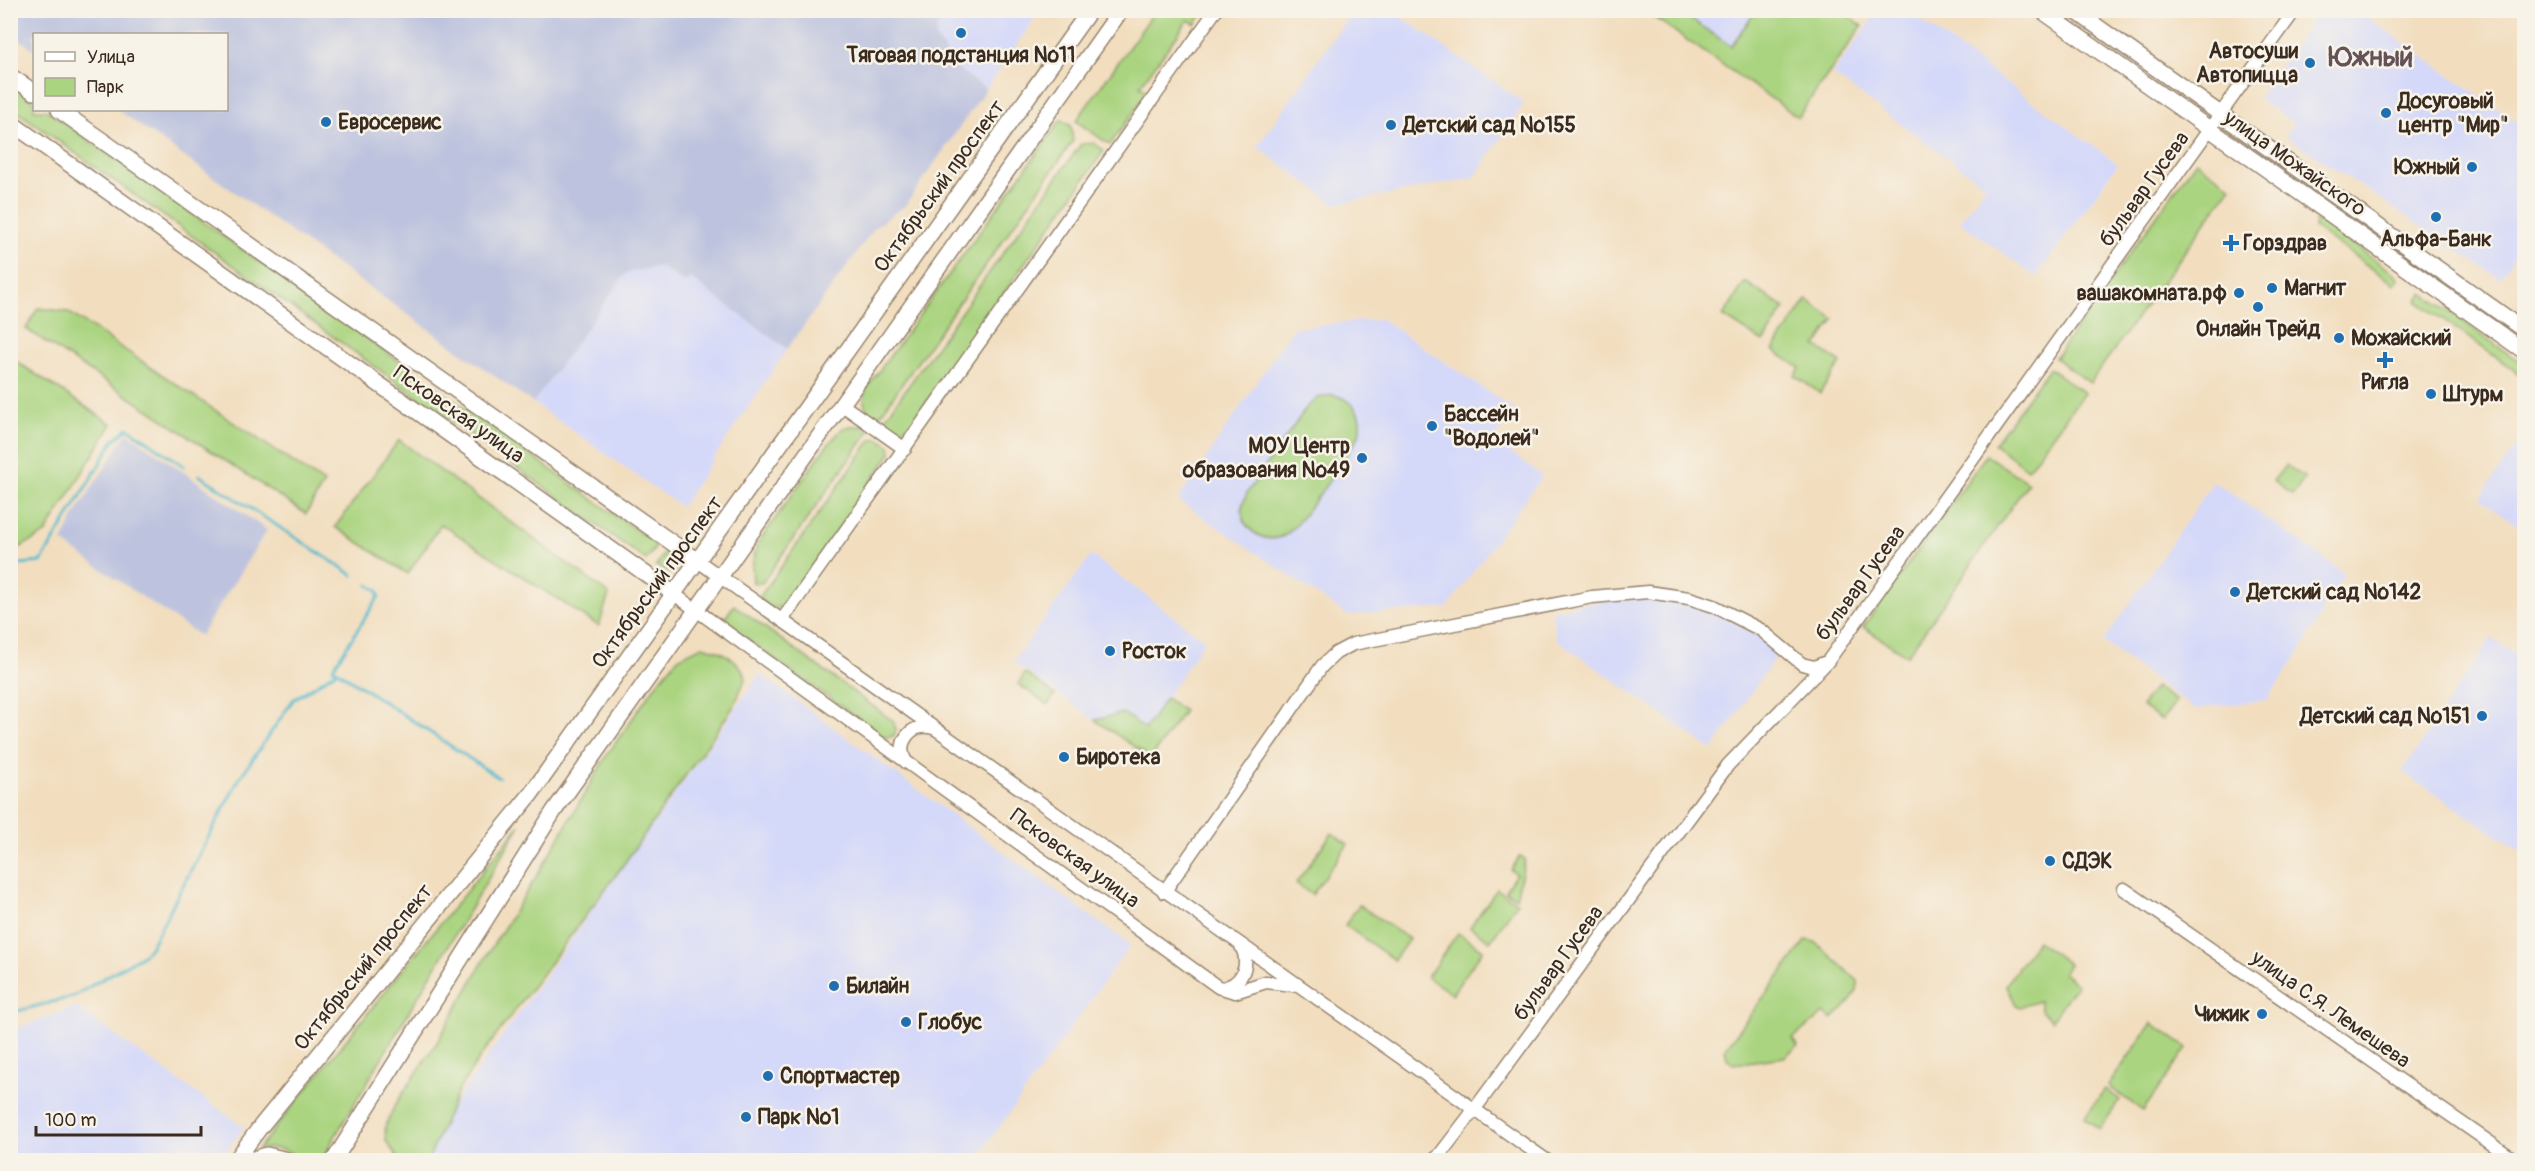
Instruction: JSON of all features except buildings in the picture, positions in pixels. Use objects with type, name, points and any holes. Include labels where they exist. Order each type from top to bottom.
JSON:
[{"type":"main road","name":"Октябрьский проспект","points":[[236,1161],[261,1126],[531,794],[1090,10]]},
{"type":"main road","points":[[334,1161],[554,811],[1122,10]]},
{"type":"main road","name":"улица Можайского","points":[[2041,10],[2524,351]]},
{"type":"main road","name":"улица Можайского","points":[[2074,10],[2524,330]]},
{"type":"main road","points":[[10,76],[33,91]]},
{"type":"main road","name":"Псковская улица","points":[[60,111],[698,561]]},
{"type":"main road","name":"Псковская улица","points":[[10,122],[674,594]]},
{"type":"main road","points":[[251,1161],[261,1156],[272,1155],[287,1161]]},
{"type":"street","points":[[782,620],[1216,10]]},
{"type":"street","name":"бульвар Гусева","points":[[1433,1161],[1474,1110],[1728,765],[1828,661],[2295,10]]},
{"type":"street","points":[[841,404],[905,449]]},
{"type":"street","name":"Псковская улица","points":[[698,561],[1546,1161]]},
{"type":"street","points":[[1164,892],[1323,666],[1333,655],[1350,645],[1592,597],[1648,592],[1689,598],[1729,612],[1761,630],[1802,664],[1814,667],[1828,661]]},
{"type":"street","name":"Псковская улица","points":[[674,594],[1218,987],[1235,992],[1266,982],[1298,986]]},
{"type":"street","points":[[880,744],[894,743],[906,732],[908,716],[901,705]]},
{"type":"street","points":[[907,763],[902,747],[907,734],[919,727],[936,729]]},
{"type":"street","name":"улица С.Я. Лемешева","points":[[2124,889],[2515,1161]]},
{"type":"street","points":[[1218,987],[1232,984],[1242,975],[1246,962],[1241,945]]},
{"type":"shaded area","points":[[2319,10],[2358,11],[2524,127],[2524,241],[2500,279],[2286,136],[2294,123],[2258,99]]},
{"type":"shaded area","points":[[18,11],[950,11],[937,27],[936,38],[956,68],[986,89],[905,206],[876,226],[787,349],[690,278],[684,283],[660,266],[626,273],[533,403],[119,111],[228,111],[228,33],[33,33],[33,49],[11,33],[11,23]]},
{"type":"shaded area","points":[[950,11],[1040,11],[986,89],[956,68],[936,38],[937,27]]},
{"type":"shaded area","name":"Детский сад №155","points":[[1352,11],[1393,11],[1524,103],[1474,178],[1335,204],[1257,147]]},
{"type":"shaded area","points":[[1679,11],[1756,11],[1731,46]]},
{"type":"shaded area","points":[[1878,11],[1908,11],[2118,164],[2036,277],[1960,222],[1986,186],[1832,74]]},
{"type":"shaded area","points":[[660,266],[683,283],[689,277],[787,349],[681,507],[533,403],[626,273]]},
{"type":"shaded area","name":"МОУ Центр образования №49","points":[[1381,319],[1514,409],[1494,440],[1542,476],[1447,608],[1347,615],[1178,500],[1293,328]]},
{"type":"shaded area","points":[[127,433],[267,530],[200,636],[62,542],[76,513]]},
{"type":"shaded area","points":[[2524,435],[2524,530],[2480,498]]},
{"type":"shaded area","name":"Детский сад №142","points":[[2214,481],[2344,573],[2301,650],[2267,700],[2195,709],[2103,642]]},
{"type":"shaded area","name":"Росток","points":[[1091,555],[1205,640],[1145,729],[1123,713],[1095,720],[1013,662]]},
{"type":"shaded area","points":[[1642,597],[1691,604],[1739,622],[1779,652],[1712,750],[1556,639],[1552,611],[1584,604]]},
{"type":"shaded area","name":"Детский сад №151","points":[[2491,638],[2524,660],[2524,853],[2402,772]]},
{"type":"shaded area","points":[[760,674],[1130,945],[976,1160],[414,1160]]},
{"type":"shaded area","points":[[75,1007],[244,1127],[220,1160],[11,1160],[11,1031]]},
{"type":"green space","points":[[1155,11],[1204,11],[1195,24],[1188,20],[1140,86],[1148,92],[1110,145],[1076,121]]},
{"type":"green space","points":[[1645,11],[1679,11],[1731,46],[1756,11],[1841,11],[1862,26],[1798,117]]},
{"type":"green space","points":[[11,84],[33,100],[33,111],[47,111],[657,545],[646,560],[11,107]]},
{"type":"green space","points":[[1061,120],[1071,126],[1073,141],[876,421],[865,406],[866,389]]},
{"type":"green space","points":[[1094,143],[1104,151],[913,421],[898,430],[881,424],[1081,144]]},
{"type":"green space","points":[[2196,161],[2231,187],[2090,383],[2055,358]]},
{"type":"green space","points":[[2320,220],[2399,279],[2394,284],[2314,228],[2315,221]]},
{"type":"green space","points":[[1745,282],[1785,308],[1763,342],[1723,316]]},
{"type":"green space","points":[[2423,293],[2524,365],[2524,377],[2417,301]]},
{"type":"green space","points":[[1807,300],[1834,319],[1816,346],[1841,363],[1820,393],[1795,376],[1800,368],[1773,350]]},
{"type":"green space","points":[[38,308],[68,312],[324,483],[306,514],[26,329]]},
{"type":"green space","points":[[11,358],[112,424],[45,534],[11,552]]},
{"type":"green space","points":[[2049,368],[2084,393],[2028,469],[1994,444]]},
{"type":"green space","points":[[1332,395],[1346,400],[1355,408],[1360,420],[1359,435],[1324,489],[1291,530],[1273,539],[1256,534],[1243,520],[1242,506],[1247,493],[1307,407],[1318,398]]},
{"type":"green space","points":[[861,426],[870,430],[762,583],[753,583],[752,566],[758,543],[825,448],[842,429]]},
{"type":"green space","points":[[878,438],[890,446],[891,453],[786,604],[783,607],[771,608],[759,598],[871,440]]},
{"type":"green space","points":[[399,440],[609,594],[599,626],[441,524],[408,574],[335,527]]},
{"type":"green space","points":[[1986,455],[2028,483],[1907,656],[1863,627]]},
{"type":"green space","points":[[2286,465],[2305,478],[2293,495],[2273,481]]},
{"type":"green space","points":[[666,551],[677,564],[676,570],[670,573],[656,566]]},
{"type":"green space","points":[[734,605],[893,721],[896,729],[894,736],[886,738],[722,622]]},
{"type":"green space","points":[[702,646],[728,656],[743,671],[746,677],[734,706],[621,868],[481,1056],[459,1089],[428,1160],[399,1160],[386,1141],[385,1127],[395,1105],[436,1044],[607,755],[658,682],[678,658]]},
{"type":"green space","points":[[1025,673],[1055,695],[1048,705],[1018,684]]},
{"type":"green space","points":[[2155,687],[2176,701],[2162,720],[2141,706]]},
{"type":"green space","points":[[1166,698],[1184,711],[1151,758],[1095,720],[1123,713],[1145,729]]},
{"type":"green space","points":[[520,825],[321,1160],[299,1160],[291,1153],[280,1149],[258,1149]]},
{"type":"green space","points":[[1332,833],[1348,844],[1312,895],[1296,883]]},
{"type":"green space","points":[[1520,856],[1525,859],[1516,898],[1505,891],[1516,874],[1511,870]]},
{"type":"green space","points":[[1497,889],[1517,903],[1490,941],[1470,927]]},
{"type":"green space","points":[[1359,905],[1409,939],[1394,960],[1345,925]]},
{"type":"green space","points":[[1458,933],[1483,950],[1452,994],[1427,977]]},
{"type":"green space","points":[[1806,940],[1815,942],[1858,981],[1856,992],[1832,1019],[1824,1013],[1792,1039],[1798,1046],[1784,1057],[1733,1064],[1727,1058],[1725,1049]]},
{"type":"green space","points":[[2037,941],[2069,964],[2063,973],[2077,984],[2052,1020],[2042,1012],[2039,1001],[2020,1007],[2016,1005],[2006,985]]},
{"type":"green space","points":[[2152,1023],[2187,1048],[2143,1111],[2108,1086]]},
{"type":"green space","points":[[2105,1089],[2120,1100],[2100,1129],[2084,1118]]},
{"type":"waterway","points":[[10,565],[41,562],[114,440],[128,428],[184,466]]},
{"type":"waterway","points":[[199,475],[353,575]]},
{"type":"waterway","points":[[368,585],[377,590],[379,596],[333,668],[499,778]]},
{"type":"waterway","points":[[10,1013],[72,997],[143,955],[150,948],[239,779],[293,700],[337,671]]},
{"type":"place","name":"Тяговая подстанция №11","points":[[961,33]]},
{"type":"place","name":"Автосуши Автопицца","points":[[2310,63]]},
{"type":"place","name":"Досуговый центр \"Мир\"","points":[[2386,113]]},
{"type":"place","name":"Евросервис","points":[[326,122]]},
{"type":"place","name":"Детский сад №155","points":[[1391,125]]},
{"type":"place","name":"Южный","points":[[2472,167]]},
{"type":"place","name":"Альфа-Банк","points":[[2436,217]]},
{"type":"place","name":"Горздрав","points":[[2231,243]]},
{"type":"place","name":"Магнит","points":[[2272,288]]},
{"type":"place","name":"вашакомната.рф","points":[[2239,293]]},
{"type":"place","name":"Онлайн Трейд","points":[[2258,307]]},
{"type":"place","name":"Можайский","points":[[2339,338]]},
{"type":"place","name":"Ригла","points":[[2385,360]]},
{"type":"place","name":"Штурм","points":[[2431,394]]},
{"type":"place","name":"Бассейн \"Водолей\"","points":[[1432,426]]},
{"type":"place","name":"МОУ Центр образования №49","points":[[1362,458]]},
{"type":"place","name":"Детский сад №142","points":[[2235,592]]},
{"type":"place","name":"Росток","points":[[1110,651]]},
{"type":"place","name":"Детский сад №151","points":[[2482,716]]},
{"type":"place","name":"Биротека","points":[[1064,757]]},
{"type":"place","name":"СДЭК","points":[[2050,861]]},
{"type":"place","name":"Билайн","points":[[834,986]]},
{"type":"place","name":"Чижик","points":[[2262,1014]]},
{"type":"place","name":"Глобус","points":[[906,1022]]},
{"type":"place","name":"Спортмастер","points":[[768,1076]]},
{"type":"place","name":"Парк №1","points":[[746,1117]]},
{"type":"district","name":"Южный","points":[[2371,57]]}]
